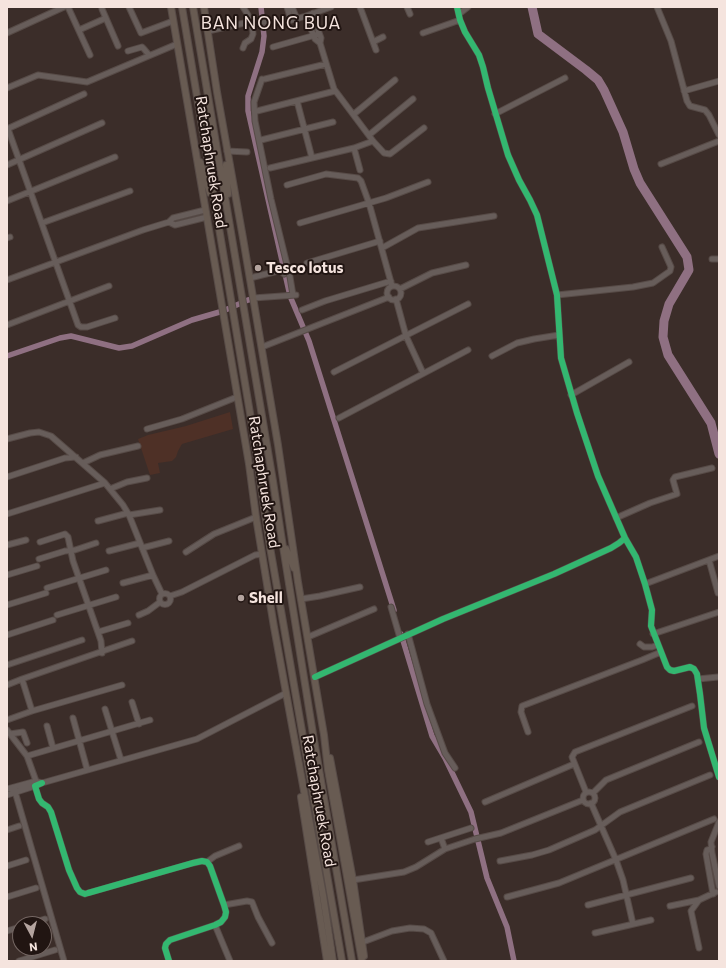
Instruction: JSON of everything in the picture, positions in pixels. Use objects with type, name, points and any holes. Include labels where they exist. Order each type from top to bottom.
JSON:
[{"type":"main road","name":"Ratchaphruek Road","points":[[171,7],[238,397],[262,554],[323,895],[333,961]]},
{"type":"main road","name":"Ratchaphruek Road","points":[[182,7],[251,419],[275,573],[342,961]]},
{"type":"main road","name":"Ratchaphruek Road","points":[[193,7],[352,961]]},
{"type":"main road","name":"Ratchaphruek Road","points":[[204,7],[227,151],[278,445],[298,582],[325,741],[328,770],[362,961]]},
{"type":"main road","points":[[226,143],[228,188],[226,202]]},
{"type":"main road","points":[[197,156],[214,200]]},
{"type":"main road","points":[[258,528],[275,573]]},
{"type":"main road","points":[[281,534],[298,582]]},
{"type":"main road","points":[[325,741],[332,767],[353,880],[363,942],[364,954],[362,961]]},
{"type":"main road","points":[[300,770],[301,801],[327,961]]},
{"type":"street","points":[[7,33],[64,7]]},
{"type":"street","points":[[68,7],[90,56]]},
{"type":"street","points":[[129,7],[141,33],[173,21]]},
{"type":"street","points":[[242,48],[254,34],[253,22],[244,7]]},
{"type":"street","points":[[287,7],[294,20]]},
{"type":"street","points":[[292,7],[294,20]]},
{"type":"street","points":[[208,31],[253,22],[272,23],[294,20],[331,7]]},
{"type":"street","points":[[360,7],[376,50]]},
{"type":"street","points":[[407,7],[410,14]]},
{"type":"street","points":[[457,7],[465,32],[478,54],[508,155],[537,215],[557,295],[561,358],[571,395],[598,476],[625,538],[636,557],[652,610],[651,626],[653,634],[661,652],[670,670],[674,671],[690,667],[694,669],[698,679],[704,728],[719,777]]},
{"type":"street","points":[[423,33],[459,17],[468,7]]},
{"type":"street","points":[[657,7],[671,41],[687,100],[690,106],[705,110],[719,135]]},
{"type":"street","points":[[102,9],[118,46]]},
{"type":"street","points":[[314,13],[321,38],[320,43],[335,91],[384,153],[390,154],[424,128]]},
{"type":"street","points":[[306,16],[314,36],[320,43]]},
{"type":"street","points":[[79,30],[106,18]]},
{"type":"street","points":[[273,47],[314,36],[318,30]]},
{"type":"street","points":[[373,42],[383,37]]},
{"type":"street","points":[[7,88],[38,75],[87,82],[177,44]]},
{"type":"street","points":[[128,51],[142,47],[149,55]]},
{"type":"street","points":[[253,298],[292,295],[288,270],[270,199],[255,121],[254,102],[263,79],[326,64]]},
{"type":"street","points":[[496,114],[565,78]]},
{"type":"street","points":[[354,114],[395,80]]},
{"type":"street","points":[[684,91],[719,81]]},
{"type":"street","points":[[257,111],[335,91]]},
{"type":"street","points":[[84,94],[7,129],[78,325],[81,327],[87,327],[115,318]]},
{"type":"street","points":[[369,135],[413,99]]},
{"type":"street","points":[[297,101],[312,158]]},
{"type":"street","points":[[261,140],[333,122]]},
{"type":"street","points":[[7,165],[102,123]]},
{"type":"street","points":[[270,168],[354,148],[373,141]]},
{"type":"street","points":[[661,164],[719,141]]},
{"type":"street","points":[[354,148],[360,170]]},
{"type":"street","points":[[227,151],[247,152]]},
{"type":"street","points":[[7,201],[115,158]]},
{"type":"street","points":[[287,185],[326,174],[358,178],[361,181],[369,203],[391,284],[388,291],[389,297]]},
{"type":"street","points":[[300,224],[369,203],[428,182]]},
{"type":"street","points":[[42,223],[130,191]]},
{"type":"street","points":[[7,280],[143,230],[169,222],[176,225],[206,213]]},
{"type":"street","points":[[382,248],[418,228],[494,216]]},
{"type":"street","points":[[307,263],[380,241]]},
{"type":"street","points":[[557,295],[633,287],[653,283],[670,271],[671,267],[662,247]]},
{"type":"street","points":[[712,259],[719,259]]},
{"type":"street","points":[[400,290],[432,273],[466,265]]},
{"type":"street","points":[[250,278],[278,271],[281,271],[284,274]]},
{"type":"street","points":[[302,310],[326,301],[391,284],[398,287],[400,290]]},
{"type":"street","points":[[7,325],[109,286]]},
{"type":"street","points":[[396,299],[400,295],[400,290]]},
{"type":"street","points":[[262,347],[389,297],[396,299]]},
{"type":"street","points":[[396,299],[406,336],[423,373]]},
{"type":"street","points":[[334,372],[468,304]]},
{"type":"street","points":[[492,356],[517,343],[559,335]]},
{"type":"street","points":[[339,418],[468,350]]},
{"type":"street","points":[[571,395],[629,362]]},
{"type":"street","points":[[147,429],[182,419],[238,397]]},
{"type":"street","points":[[7,439],[30,433],[39,432],[46,434],[59,441],[105,483],[123,505],[128,514],[162,594]]},
{"type":"street","points":[[83,462],[100,455],[138,446]]},
{"type":"street","points":[[7,477],[65,458],[76,457]]},
{"type":"street","points":[[616,518],[650,503],[677,494],[673,480],[678,475],[712,468]]},
{"type":"street","points":[[110,488],[126,482],[147,478]]},
{"type":"street","points":[[7,514],[105,483]]},
{"type":"street","points":[[98,521],[128,514],[160,510]]},
{"type":"street","points":[[186,552],[220,531],[256,517]]},
{"type":"street","points":[[40,542],[65,534],[68,537],[70,550],[101,641],[102,653]]},
{"type":"street","points":[[315,677],[461,611],[554,574],[611,548],[625,538]]},
{"type":"street","points":[[7,545],[26,540]]},
{"type":"street","points":[[109,551],[168,540]]},
{"type":"street","points":[[39,559],[96,543]]},
{"type":"street","points":[[162,594],[170,596],[182,592],[255,555],[262,554]]},
{"type":"street","points":[[645,584],[719,556]]},
{"type":"street","points":[[709,560],[718,593]]},
{"type":"street","points":[[7,575],[37,566]]},
{"type":"street","points":[[7,605],[79,578],[106,570]]},
{"type":"street","points":[[123,583],[153,575]]},
{"type":"street","points":[[301,599],[360,587]]},
{"type":"street","points":[[160,602],[159,597],[162,594]]},
{"type":"street","points":[[160,602],[163,605],[168,604],[170,601],[170,596]]},
{"type":"street","points":[[57,615],[116,597]]},
{"type":"street","points":[[139,615],[148,611],[160,602]]},
{"type":"street","points":[[391,607],[400,638]]},
{"type":"street","points":[[308,637],[374,609]]},
{"type":"street","points":[[653,634],[719,612]]},
{"type":"street","points":[[7,635],[53,620]]},
{"type":"street","points":[[98,632],[128,623]]},
{"type":"street","points":[[408,634],[427,704],[443,748],[454,768]]},
{"type":"street","points":[[7,665],[82,640]]},
{"type":"street","points":[[7,684],[102,653],[132,641]]},
{"type":"street","points":[[640,644],[644,647],[658,645]]},
{"type":"street","points":[[528,732],[521,712],[522,706],[661,652]]},
{"type":"street","points":[[698,679],[718,677]]},
{"type":"street","points":[[22,679],[32,711]]},
{"type":"street","points":[[7,720],[32,711],[122,686]]},
{"type":"street","points":[[7,795],[14,790],[37,783],[197,739],[286,694]]},
{"type":"street","points":[[132,702],[139,724]]},
{"type":"street","points":[[586,792],[572,757],[575,752],[692,706]]},
{"type":"street","points":[[105,709],[121,760]]},
{"type":"street","points":[[73,718],[87,769]]},
{"type":"street","points":[[28,756],[150,720]]},
{"type":"street","points":[[47,726],[53,748]]},
{"type":"street","points":[[8,732],[23,732],[27,743]]},
{"type":"street","points":[[8,732],[28,756],[42,803],[48,807],[51,812],[69,870],[80,892],[85,894],[193,863],[202,861],[207,862],[215,856],[239,846]]},
{"type":"street","points":[[593,793],[606,780],[699,742]]},
{"type":"street","points":[[485,802],[574,764]]},
{"type":"street","points":[[500,861],[532,856],[595,830],[620,812],[710,775]]},
{"type":"street","points":[[7,789],[14,790]]},
{"type":"street","points":[[14,790],[64,961]]},
{"type":"street","points":[[586,792],[593,793]]},
{"type":"street","points":[[583,800],[583,795],[586,792]]},
{"type":"street","points":[[591,803],[595,798],[593,793]]},
{"type":"street","points":[[353,880],[404,872],[416,868],[445,849],[515,828],[583,800]]},
{"type":"street","points":[[583,800],[586,803],[591,803]]},
{"type":"street","points":[[591,803],[616,860],[633,924]]},
{"type":"street","points":[[507,897],[559,883],[714,819]]},
{"type":"street","points":[[717,891],[712,847],[713,836],[719,822]]},
{"type":"street","points":[[7,830],[19,826]]},
{"type":"street","points":[[428,842],[471,828]]},
{"type":"street","points":[[441,838],[445,849]]},
{"type":"street","points":[[712,847],[711,849],[707,850],[706,854],[717,891]]},
{"type":"street","points":[[7,866],[26,860]]},
{"type":"street","points":[[169,961],[165,948],[166,944],[170,940],[215,925],[221,922],[225,917],[226,912],[224,905],[212,870],[207,862]]},
{"type":"street","points":[[588,905],[691,878]]},
{"type":"street","points":[[7,897],[36,888]]},
{"type":"street","points":[[670,906],[699,900],[717,891]]},
{"type":"street","points":[[699,900],[693,907],[690,914],[699,948]]},
{"type":"street","points":[[224,905],[246,901],[252,902],[272,943]]},
{"type":"street","points":[[595,933],[651,920]]},
{"type":"street","points":[[215,925],[230,961]]},
{"type":"street","points":[[363,942],[392,932],[410,928],[424,928],[431,933],[444,961]]},
{"type":"street","points":[[19,961],[55,950]]},
{"type":"shaded area","points":[[230,412],[233,429],[182,444],[176,457],[172,461],[158,463],[160,473],[150,475],[138,439]]},
{"type":"waterway","points":[[261,7],[264,36],[262,52],[248,96],[248,111],[290,296],[309,341],[394,610]]},
{"type":"waterway","points":[[532,7],[538,34],[598,80],[623,132],[634,169],[640,183],[687,257],[689,270],[669,304],[664,321],[663,337],[668,355],[711,423],[719,454]]},
{"type":"waterway","points":[[7,356],[60,338],[71,336],[119,348],[132,346],[192,320],[223,311],[248,300],[258,298]]},
{"type":"waterway","points":[[401,634],[432,736],[445,758],[471,812],[487,878],[507,927],[514,961]]},
{"type":"cycle path","points":[[315,677],[443,619],[554,574],[611,548],[625,538],[598,476],[561,358],[557,295],[537,215],[508,155],[479,55],[465,32],[457,7]]},
{"type":"cycle path","points":[[625,538],[636,557],[645,584],[652,610],[651,626],[667,667],[674,671],[690,667],[694,669],[697,674],[704,728],[719,777]]},
{"type":"cycle path","points":[[42,783],[35,786],[39,799],[51,812],[69,870],[80,892],[85,894],[202,861],[207,862],[210,866],[224,905],[226,912],[225,917],[221,922],[215,925],[170,940],[166,944],[165,948],[169,961]]},
{"type":"place","name":"Tesco lotus","points":[[258,268]]},
{"type":"place","name":"Shell","points":[[241,598]]},
{"type":"district","name":"BAN NONG BUA","points":[[271,23]]}]
